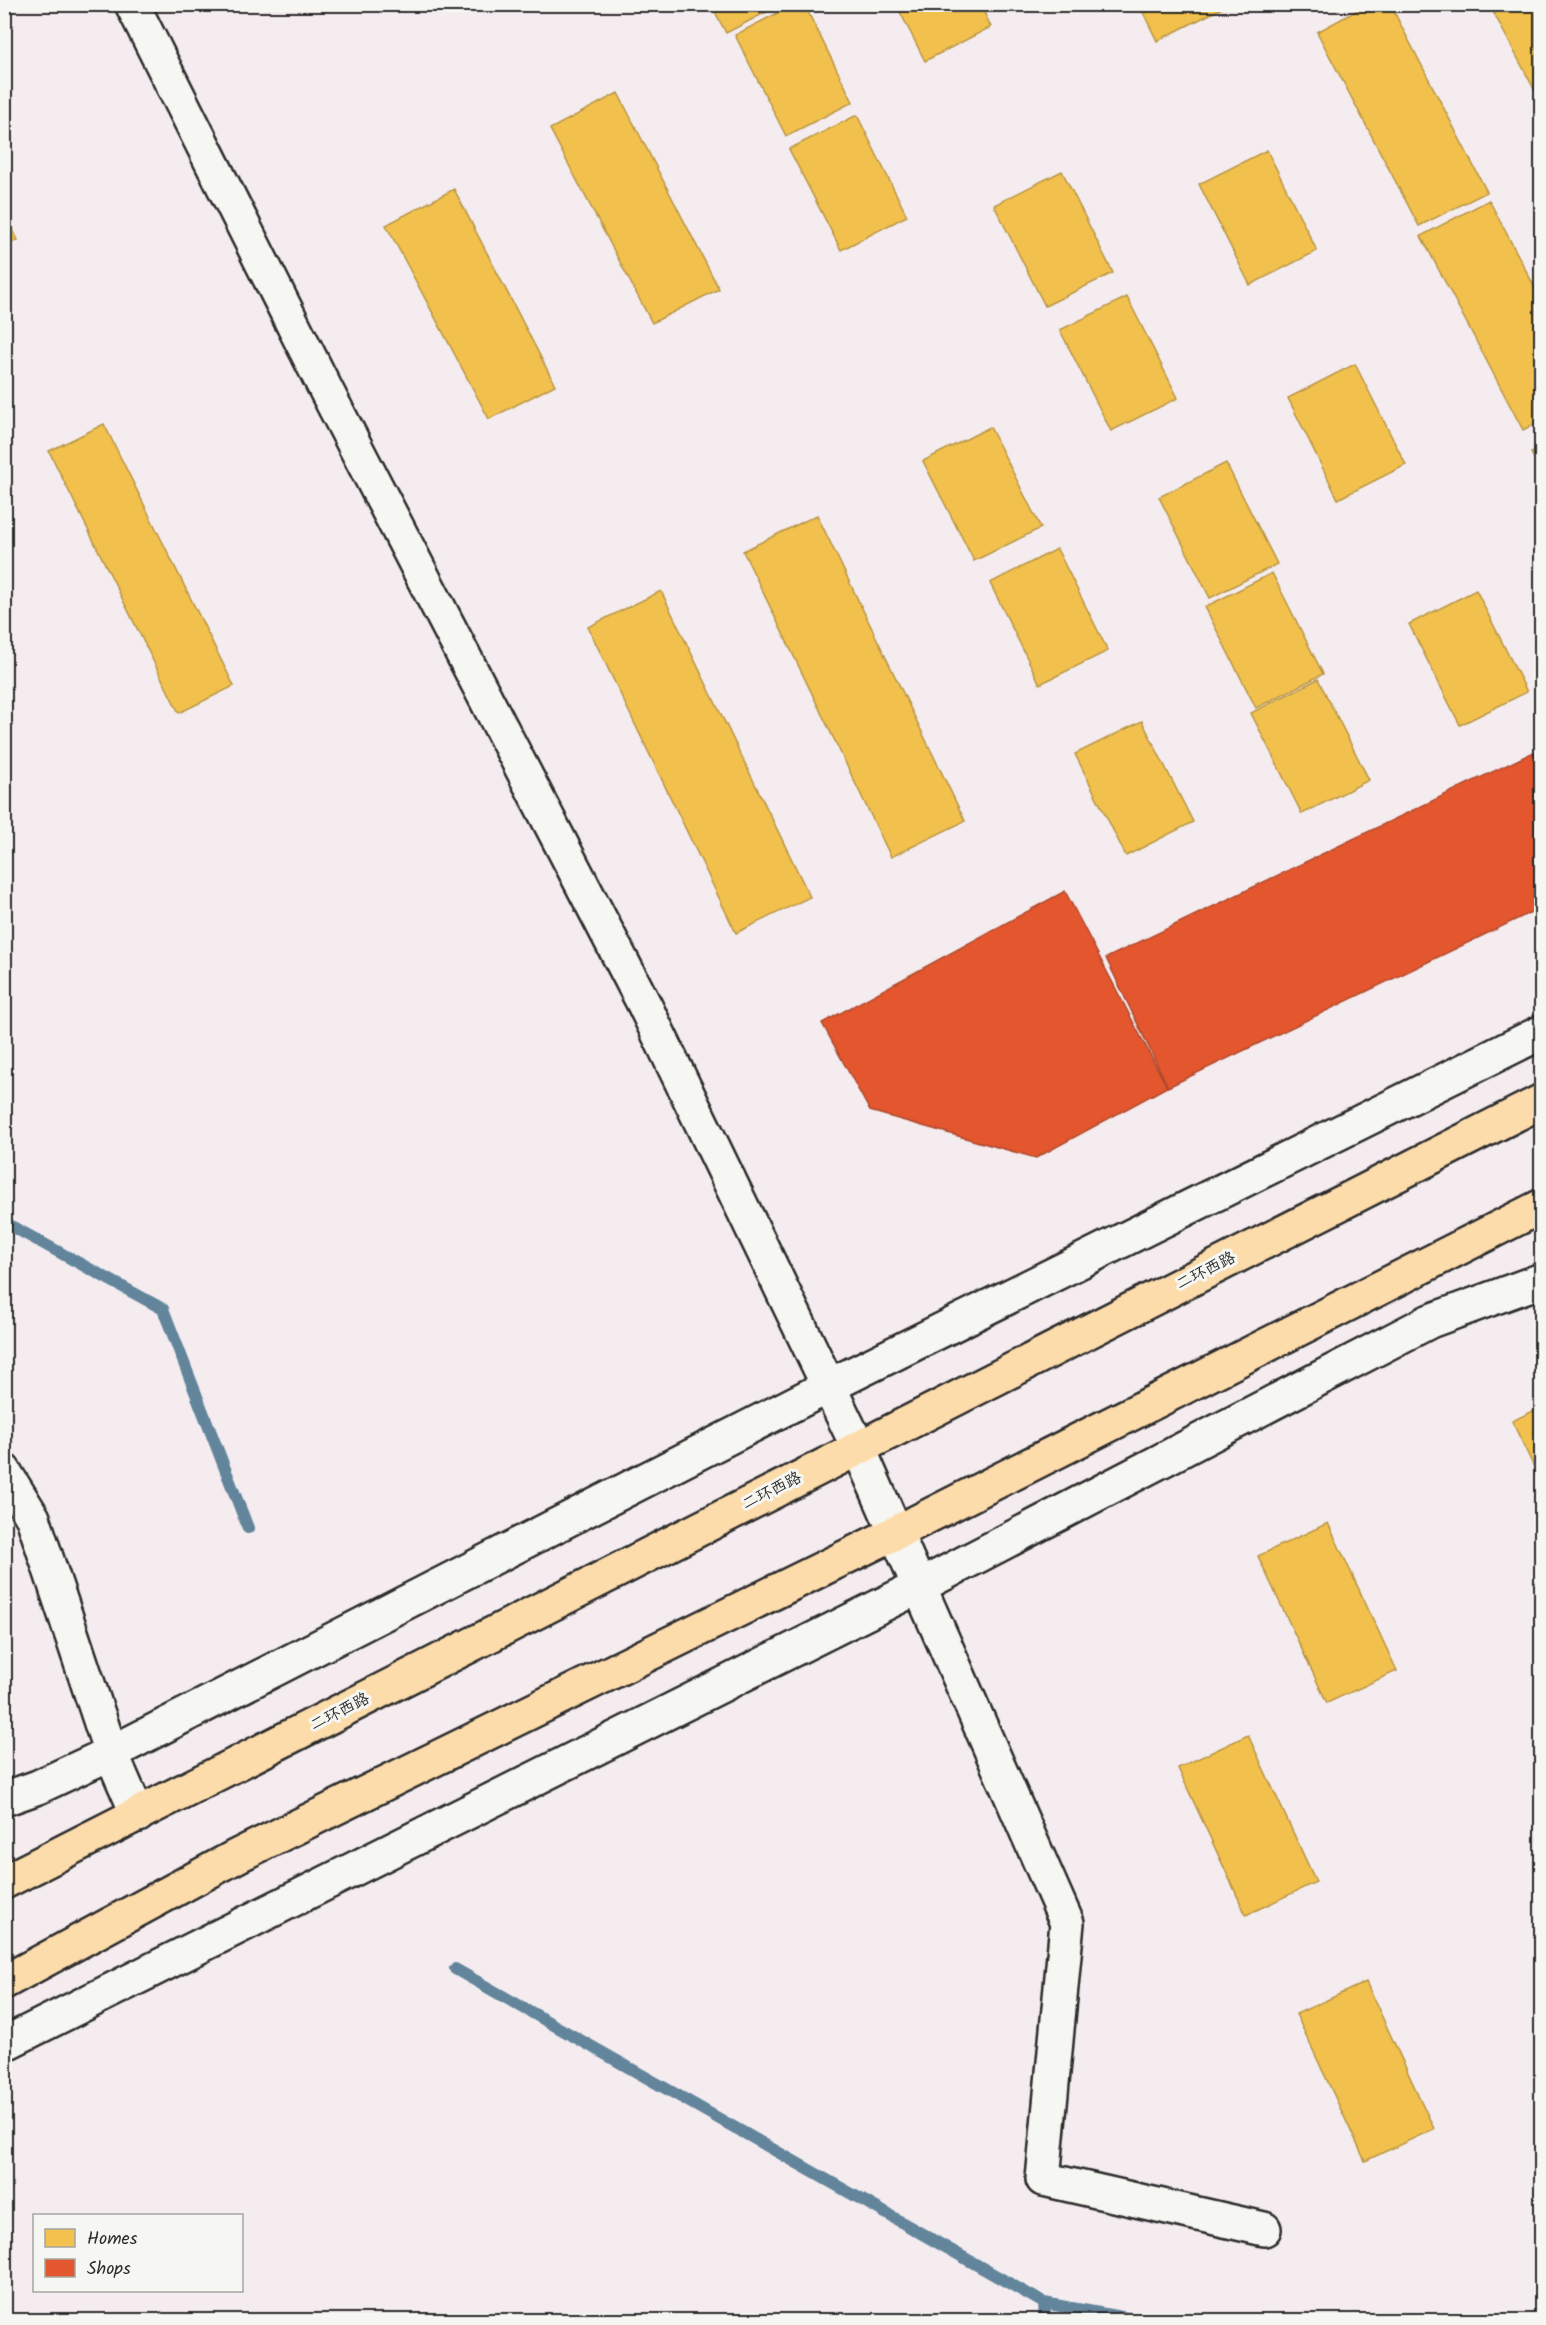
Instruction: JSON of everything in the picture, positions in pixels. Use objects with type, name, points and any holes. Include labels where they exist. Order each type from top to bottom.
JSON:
[{"type":"main road","name":"二环西路","points":[[4,1882],[1542,1101]]},
{"type":"main road","points":[[4,1982],[237,1856],[897,1532],[1542,1206]]},
{"type":"street","points":[[132,4],[322,382],[645,1006],[858,1447],[1067,1923],[1042,2179],[1264,2229]]},
{"type":"street","points":[[4,1799],[38,1787],[111,1753],[829,1386],[1542,1032]]},
{"type":"street","points":[[4,2044],[920,1586],[1430,1321],[1542,1280]]},
{"type":"street","points":[[4,1471],[33,1518],[111,1753],[138,1815]]},
{"type":"building: Homes","points":[[711,4],[782,4],[726,33]]},
{"type":"building: Homes","points":[[795,4],[804,4],[853,102],[786,136],[735,35]]},
{"type":"building: Homes","points":[[896,4],[980,4],[991,27],[925,61]]},
{"type":"building: Homes","points":[[1139,4],[1223,4],[1224,7],[1157,41]]},
{"type":"building: Homes","points":[[1369,4],[1390,4],[1487,192],[1419,226],[1317,32]]},
{"type":"building: Homes","points":[[1489,4],[1542,4],[1542,104]]},
{"type":"building: Homes","points":[[618,93],[719,289],[652,323],[550,129]]},
{"type":"building: Homes","points":[[857,115],[907,216],[841,250],[789,149]]},
{"type":"building: Homes","points":[[1267,150],[1317,251],[1250,285],[1199,184]]},
{"type":"building: Homes","points":[[1062,171],[1113,273],[1045,306],[994,205]]},
{"type":"building: Homes","points":[[454,189],[555,385],[489,419],[386,225]]},
{"type":"building: Homes","points":[[1489,200],[1542,301],[1542,420],[1523,430],[1421,236]]},
{"type":"building: Homes","points":[[4,211],[18,240],[4,246]]},
{"type":"building: Homes","points":[[1127,297],[1178,398],[1111,431],[1060,330]]},
{"type":"building: Homes","points":[[1355,364],[1406,465],[1338,499],[1288,398]]},
{"type":"building: Homes","points":[[104,424],[234,686],[179,713],[49,451]]},
{"type":"building: Homes","points":[[990,427],[1041,528],[974,561],[923,461]]},
{"type":"building: Homes","points":[[1542,448],[1542,472],[1531,453]]},
{"type":"building: Homes","points":[[1226,463],[1277,564],[1210,598],[1159,497]]},
{"type":"building: Homes","points":[[817,515],[965,821],[891,857],[743,551]]},
{"type":"building: Homes","points":[[1057,549],[1108,651],[1040,684],[990,583]]},
{"type":"building: Homes","points":[[1272,573],[1323,674],[1256,708],[1205,607]]},
{"type":"building: Homes","points":[[1476,590],[1527,692],[1460,725],[1409,624]]},
{"type":"building: Homes","points":[[661,591],[810,897],[736,933],[588,627]]},
{"type":"building: Homes","points":[[1318,679],[1369,780],[1302,814],[1251,713]]},
{"type":"building: Homes","points":[[1142,721],[1193,822],[1126,856],[1075,754]]},
{"type":"building: Homes","points":[[1542,1407],[1542,1484],[1512,1421]]},
{"type":"building: Homes","points":[[1328,1523],[1397,1671],[1327,1703],[1258,1556]]},
{"type":"building: Homes","points":[[1248,1735],[1316,1882],[1246,1915],[1178,1768]]},
{"type":"building: Homes","points":[[1366,1982],[1434,2129],[1365,2161],[1296,2014]]},
{"type":"building: Shops","points":[[1542,748],[1542,907],[1168,1087],[1106,958]]},
{"type":"building: Shops","points":[[1065,891],[1167,1087],[1036,1158],[870,1111],[822,1023]]},
{"type":"waterway","points":[[4,1222],[163,1309],[248,1528]]},
{"type":"waterway","points":[[455,1969],[1044,2303],[1138,2320]]},
{"type":"waterway","points":[[1044,2303],[1045,2320]]}]
